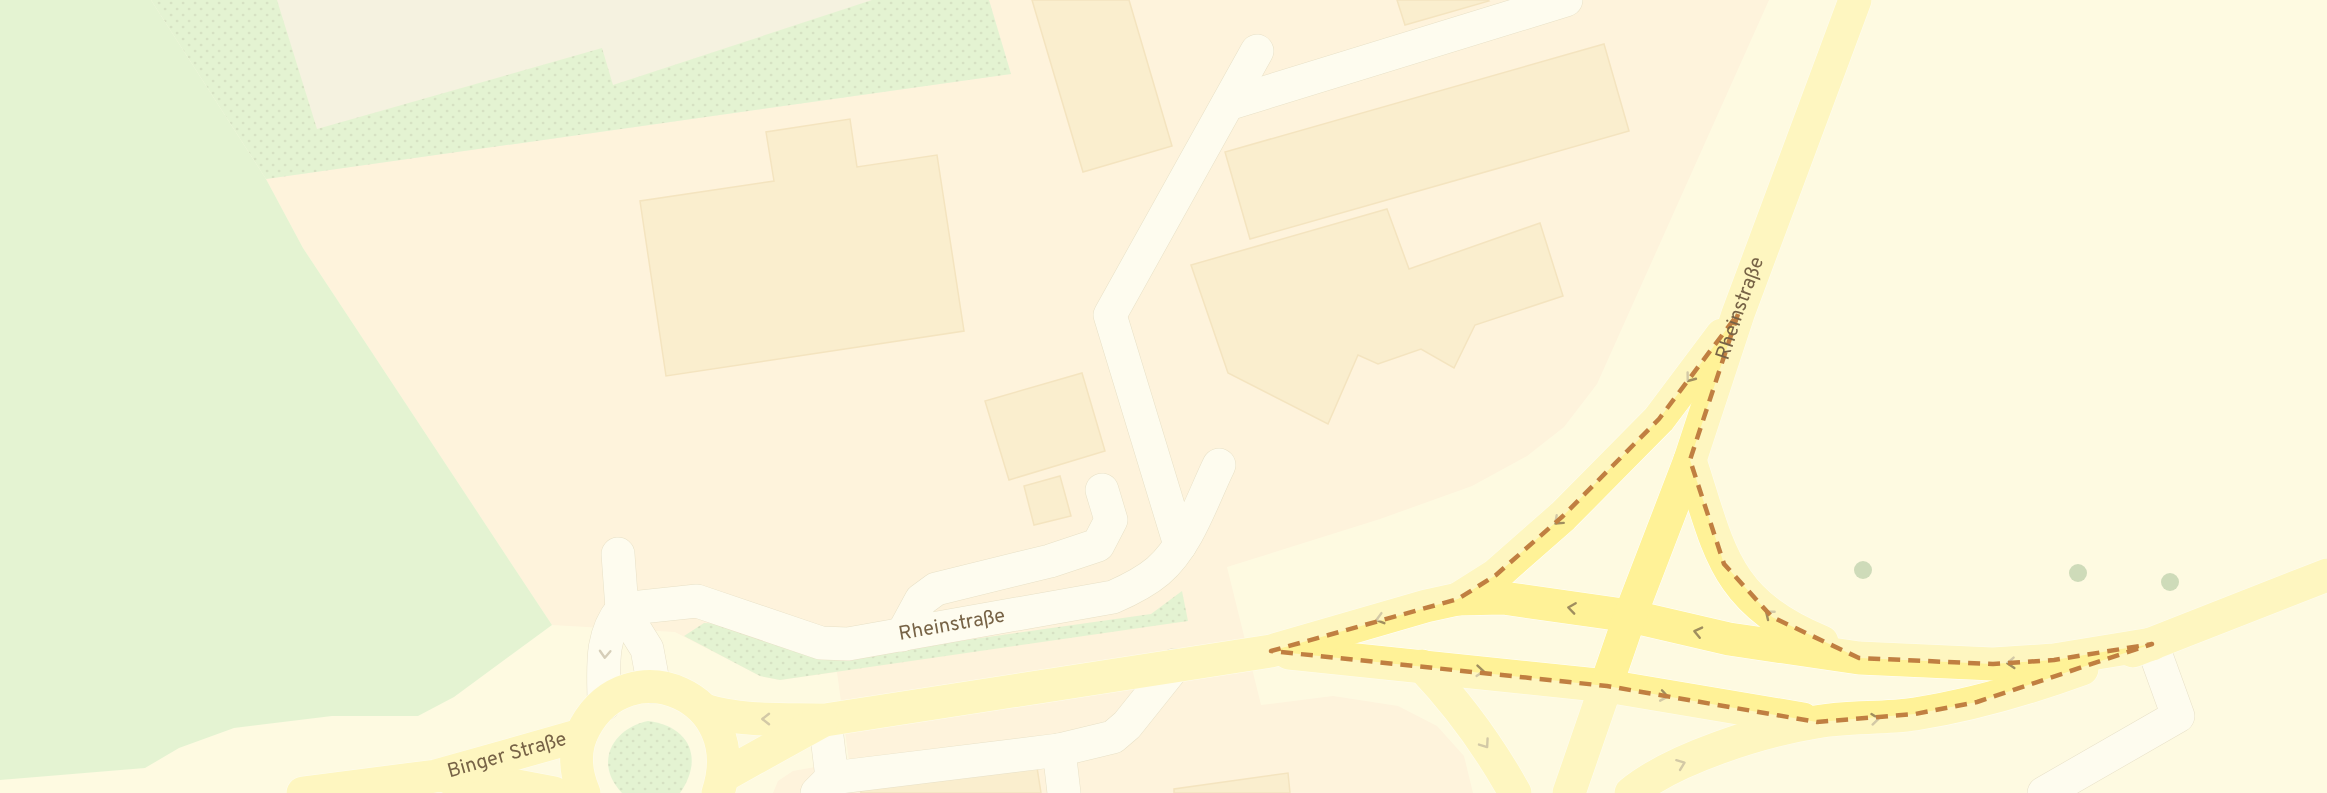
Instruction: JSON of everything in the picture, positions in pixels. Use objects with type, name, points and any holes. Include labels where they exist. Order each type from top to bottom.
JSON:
[{"type":"main road","name":"Rheinstraße","points":[[1569,793],[1630,616],[1690,460],[1738,315],[1855,0]]},
{"type":"main road","points":[[1458,600],[1496,575],[1563,516],[1659,419],[1738,315]]},
{"type":"main road","points":[[1690,460],[1725,564],[1735,579],[1772,617],[1796,631],[1859,658]]},
{"type":"main road","points":[[1630,793],[1672,767],[1751,738],[1817,722],[1915,714],[1977,702],[2026,689],[2152,644],[2327,575]]},
{"type":"main road","points":[[704,710],[727,717],[825,720],[1271,651],[1426,606],[1458,600],[1503,598],[1630,616],[1729,639],[1859,658],[1993,664],[2054,660],[2152,644]]},
{"type":"main road","points":[[1271,651],[1607,686],[1817,722]]},
{"type":"main road","points":[[1422,666],[1456,702],[1498,761],[1515,793]]},
{"type":"main road","name":"Binger Straße","points":[[584,793],[578,780],[576,757],[580,735],[590,718],[604,704],[627,691],[654,687],[690,698],[715,724],[722,741],[725,758],[721,784]]},
{"type":"main road","points":[[721,784],[825,720]]},
{"type":"main road","name":"Binger Straße","points":[[303,793],[436,776],[580,735]]},
{"type":"main road","name":"Binger Straße","points":[[436,776],[554,793]]},
{"type":"street","points":[[1228,104],[1566,0]]},
{"type":"street","points":[[1180,545],[1110,315],[1257,51]]},
{"type":"street","name":"Rheinstraße","points":[[622,609],[697,601],[821,643],[848,645],[1113,597],[1142,583],[1160,570],[1180,545],[1219,465]]},
{"type":"street","points":[[902,635],[921,600],[936,589],[1050,561],[1098,545],[1111,520],[1102,490]]},
{"type":"street","points":[[618,554],[622,609],[647,649],[654,687]]},
{"type":"street","points":[[604,704],[606,636],[612,621],[622,609]]},
{"type":"street","points":[[2044,793],[2178,716],[2152,644]]},
{"type":"street","points":[[825,720],[824,786],[1059,750],[1113,737],[1127,725],[1175,665]]},
{"type":"street","points":[[1059,750],[1064,793]]},
{"type":"highlighted area","points":[[1738,314],[1690,460],[1724,564],[1772,617],[1859,658],[1993,664],[2054,660],[2152,644],[1977,702],[1915,714],[1817,722],[1607,686],[1271,651],[1458,599],[1496,575],[1563,516],[1659,419]]},
{"type":"shaded area","points":[[151,0],[989,0],[1011,74],[266,179]]},
{"type":"shaded area","points":[[212,0],[1769,0],[1597,384],[1564,427],[1527,456],[1472,486],[1380,519],[1227,567],[1261,705],[1333,696],[1398,706],[1437,726],[1464,756],[1473,793],[773,793],[778,781],[793,771],[849,761],[837,672],[780,680],[760,676],[675,632],[552,625],[303,248],[266,179]]},
{"type":"green space","points":[[0,0],[151,0],[266,179],[303,248],[552,625],[454,697],[418,716],[332,716],[234,728],[179,748],[145,768],[0,780]]},
{"type":"green space","points":[[151,0],[277,0],[317,129],[602,48],[613,85],[872,0],[989,0],[1011,74],[266,179]]},
{"type":"green space","points":[[1182,591],[1188,621],[780,680],[760,676],[684,636],[704,623],[724,624],[831,659],[1151,614]]},
{"type":"green space","points":[[648,721],[674,730],[689,746],[691,768],[680,793],[622,793],[609,771],[608,760],[616,740],[635,725]]},
{"type":"building","points":[[1032,0],[1129,0],[1172,146],[1083,172]]},
{"type":"building","points":[[1397,0],[1488,0],[1489,1],[1405,25]]},
{"type":"building","points":[[1604,44],[1629,131],[1250,239],[1225,152]]},
{"type":"building","points":[[850,119],[857,167],[937,155],[964,331],[666,376],[640,201],[774,181],[766,132]]},
{"type":"building","points":[[1387,209],[1409,269],[1540,223],[1563,296],[1475,325],[1454,368],[1421,349],[1378,364],[1358,355],[1328,424],[1228,373],[1191,265]]},
{"type":"building","points":[[1082,373],[1105,451],[1009,480],[985,401]]},
{"type":"building","points":[[1060,476],[1071,516],[1034,525],[1024,486]]},
{"type":"building","points":[[1036,761],[1041,793],[861,793],[860,788]]},
{"type":"building","points":[[1288,773],[1290,793],[1174,793],[1174,789]]}]
